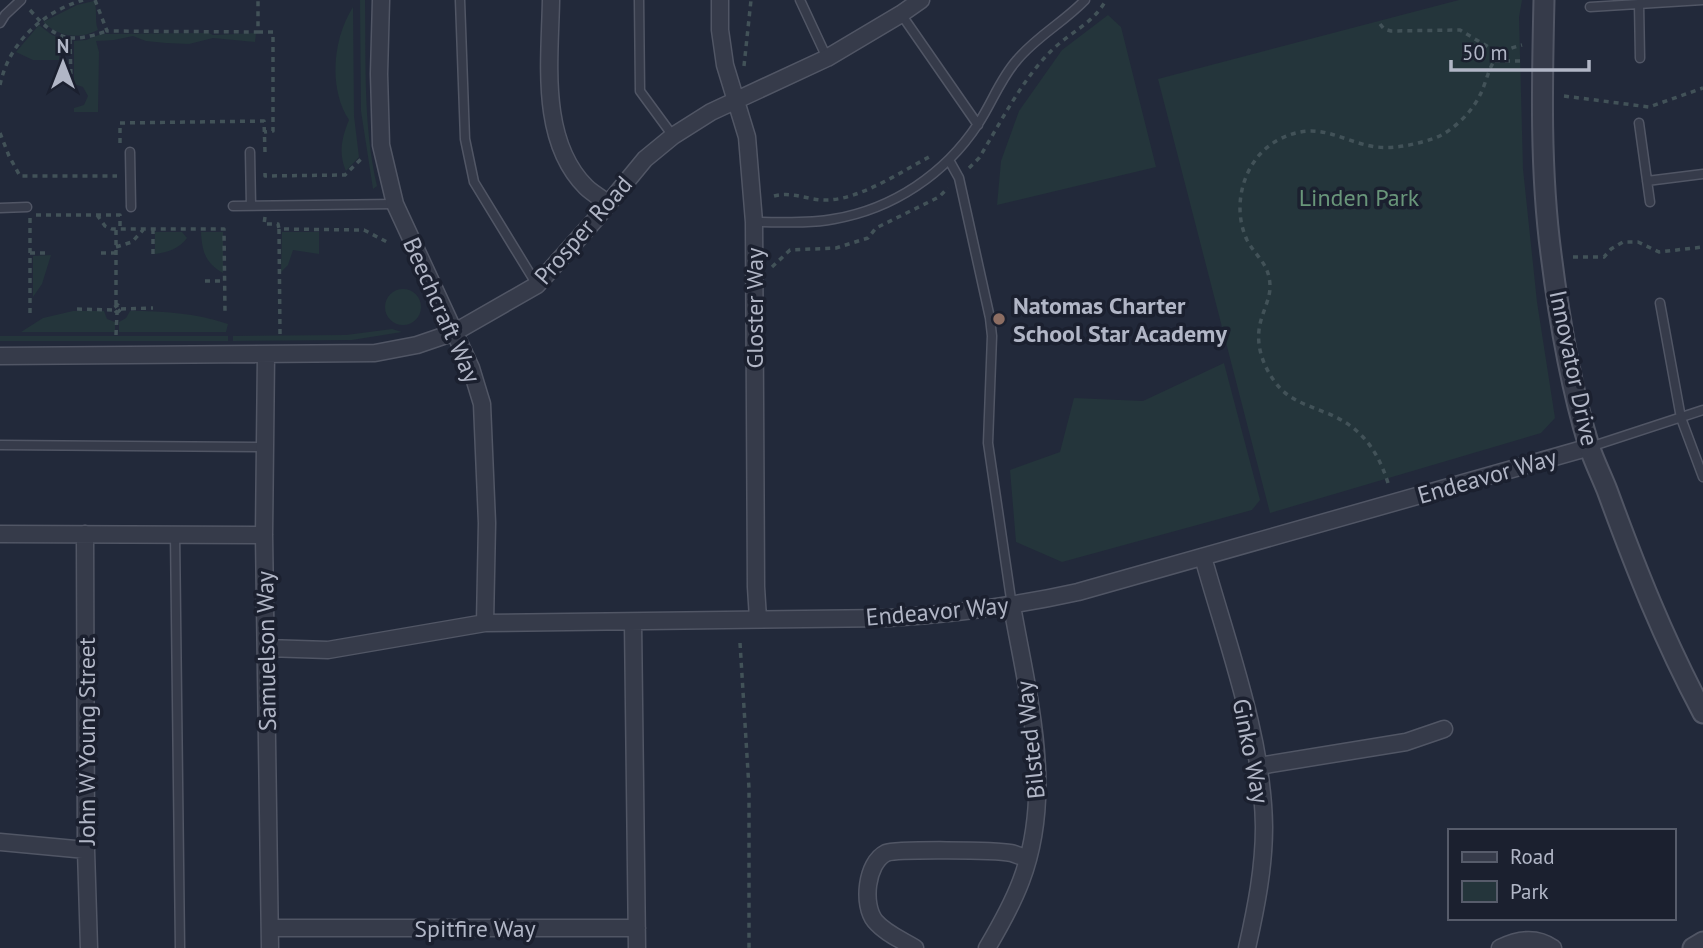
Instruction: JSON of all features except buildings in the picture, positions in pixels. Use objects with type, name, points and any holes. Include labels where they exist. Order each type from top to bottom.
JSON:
[{"type":"street","name":"Beechcraft Way","points":[[380,0],[381,145],[396,204],[471,368],[482,404],[487,523],[485,623]]},
{"type":"street","points":[[551,0],[551,100],[563,154],[586,187],[608,203]]},
{"type":"street","name":"Gloster Way","points":[[720,0],[720,30],[725,65],[747,137],[754,222],[758,619]]},
{"type":"street","name":"Prosper Road","points":[[0,356],[375,353],[417,345],[455,332],[537,285],[645,159],[673,136],[711,112],[827,58],[921,0]]},
{"type":"street","name":"Innovator Drive","points":[[1544,0],[1542,103],[1545,192],[1550,253],[1569,366],[1590,447],[1653,612],[1673,658],[1703,713]]},
{"type":"street","name":"Samuelson Way","points":[[266,355],[264,535],[270,948]]},
{"type":"street","name":"Endeavor Way","points":[[266,648],[328,650],[485,623],[889,618],[948,615],[1012,606],[1078,592],[1590,447]]},
{"type":"street","points":[[0,534],[264,535]]},
{"type":"street","name":"John W Young Street","points":[[85,534],[89,948]]},
{"type":"street","name":"Ginko Way","points":[[1203,557],[1251,726],[1259,766],[1264,828],[1262,864],[1258,901],[1247,948]]},
{"type":"street","name":"Bilsted Way","points":[[987,948],[1007,914],[1021,881],[1037,816],[1035,739],[1012,606]]},
{"type":"street","points":[[633,622],[637,948]]},
{"type":"street","points":[[1259,766],[1406,743],[1444,729]]},
{"type":"street","points":[[0,842],[86,850]]},
{"type":"street","points":[[915,948],[881,928],[869,910],[868,878],[876,861],[884,854],[988,851],[1026,858]]},
{"type":"street","name":"Spitfire Way","points":[[270,928],[637,928]]},
{"type":"street","points":[[1500,948],[1529,939],[1541,940],[1553,948]]},
{"type":"street","points":[[1693,948],[1703,942]]},
{"type":"lane","points":[[0,23],[22,0]]},
{"type":"lane","points":[[460,0],[465,139],[474,182],[537,285]]},
{"type":"lane","points":[[639,0],[639,91],[673,136]]},
{"type":"lane","points":[[800,0],[827,58]]},
{"type":"lane","points":[[754,222],[833,220],[863,213],[900,198],[949,160],[978,125],[1015,61],[1042,34],[1085,0]]},
{"type":"lane","points":[[1590,7],[1703,1]]},
{"type":"lane","points":[[1639,4],[1640,58]]},
{"type":"lane","points":[[901,14],[978,125]]},
{"type":"lane","points":[[1639,123],[1650,202]]},
{"type":"lane","points":[[130,152],[131,207]]},
{"type":"lane","points":[[250,152],[251,206]]},
{"type":"lane","points":[[949,160],[959,178],[990,318],[992,336],[988,443],[1012,606]]},
{"type":"lane","points":[[1647,181],[1703,174]]},
{"type":"lane","points":[[233,206],[396,204]]},
{"type":"lane","points":[[0,208],[27,207]]},
{"type":"lane","points":[[1660,303],[1681,418],[1703,477]]},
{"type":"lane","points":[[1590,447],[1703,410]]},
{"type":"lane","points":[[0,445],[265,447]]},
{"type":"lane","points":[[175,533],[180,948]]},
{"type":"path","points":[[22,0],[53,33],[70,39],[107,31],[273,32],[273,131],[264,132]]},
{"type":"path","points":[[0,82],[20,42],[40,21],[75,1],[83,0]]},
{"type":"path","points":[[95,0],[107,31]]},
{"type":"path","points":[[258,0],[258,32]]},
{"type":"path","points":[[744,66],[751,0]]},
{"type":"path","points":[[1380,24],[1391,31],[1460,30],[1500,54]]},
{"type":"path","points":[[70,39],[71,81]]},
{"type":"path","points":[[1388,483],[1375,450],[1354,427],[1321,410],[1302,405],[1288,396],[1269,373],[1258,337],[1270,286],[1262,258],[1248,241],[1244,231],[1241,190],[1251,167],[1270,145],[1301,132],[1333,132],[1365,145],[1390,148],[1437,137],[1460,120],[1474,104],[1500,54],[1521,45]]},
{"type":"path","points":[[1495,61],[1521,61]]},
{"type":"path","points":[[1564,96],[1649,107],[1703,88]]},
{"type":"path","points":[[264,121],[265,154]]},
{"type":"path","points":[[120,150],[120,123],[273,121]]},
{"type":"path","points":[[0,137],[20,176],[120,176]]},
{"type":"path","points":[[265,165],[265,176],[345,175],[364,156]]},
{"type":"path","points":[[774,196],[787,193],[828,200],[853,195],[929,157],[939,170]]},
{"type":"path","points":[[30,313],[30,215],[120,215],[115,309],[117,335]]},
{"type":"path","points":[[97,215],[105,226],[118,229],[224,229],[225,313]]},
{"type":"path","points":[[101,253],[117,250],[132,242],[144,229]]},
{"type":"path","points":[[153,229],[153,255]]},
{"type":"path","points":[[280,334],[279,229],[364,230],[387,242]]},
{"type":"path","points":[[1573,257],[1604,257],[1623,242],[1638,242],[1659,252],[1703,247]]},
{"type":"path","points":[[30,253],[48,253]]},
{"type":"path","points":[[205,281],[224,281]]},
{"type":"path","points":[[77,309],[153,308]]},
{"type":"path","points":[[740,643],[749,788],[748,948]]},
{"type":"green space","points":[[360,0],[365,0],[367,117],[377,186],[373,189],[361,111]]},
{"type":"green space","name":"Linden Park","points":[[1459,0],[1522,0],[1519,17],[1523,169],[1537,302],[1555,418],[1541,433],[1270,513],[1158,79]]},
{"type":"green space","points":[[94,1],[98,30],[91,33],[76,36],[62,34],[43,22],[77,5]]},
{"type":"green space","points":[[353,7],[354,116],[359,157],[346,171],[342,145],[349,120],[338,93],[336,63],[341,33]]},
{"type":"green space","points":[[1108,15],[1121,27],[1156,167],[997,205],[1001,161],[1019,111],[1062,50]]},
{"type":"green space","points":[[39,25],[52,35],[67,40],[67,50],[60,51],[59,60],[33,60],[16,52]]},
{"type":"green space","points":[[256,33],[255,42],[213,38],[189,44],[166,43],[146,41],[133,36],[96,41],[99,52],[98,112],[74,112],[74,108],[84,105],[88,96],[83,87],[74,84],[74,41],[101,34]]},
{"type":"green space","points":[[155,232],[182,232],[187,238],[173,249],[155,254]]},
{"type":"green space","points":[[201,232],[223,232],[223,273],[212,265],[206,256]]},
{"type":"green space","points":[[282,232],[319,232],[319,254],[293,250],[288,265],[281,272]]},
{"type":"green space","points":[[51,255],[42,284],[33,297],[33,256]]},
{"type":"green space","points":[[403,289],[416,294],[421,307],[416,320],[403,325],[390,320],[385,307],[390,294]]},
{"type":"green space","points":[[73,311],[104,311],[107,319],[115,322],[115,332],[21,332],[43,318]]},
{"type":"green space","points":[[130,311],[179,313],[228,324],[226,332],[119,332],[119,322],[126,318]]},
{"type":"green space","points":[[392,329],[402,332],[352,340],[233,341],[233,336],[346,335]]},
{"type":"green space","points":[[0,336],[228,336],[228,341],[0,341]]},
{"type":"green space","points":[[1224,363],[1260,500],[1252,510],[1062,562],[1016,542],[1010,470],[1060,452],[1074,398],[1143,401]]},
{"type":"place","name":"Natomas Charter School Star Academy","points":[[999,319]]}]
